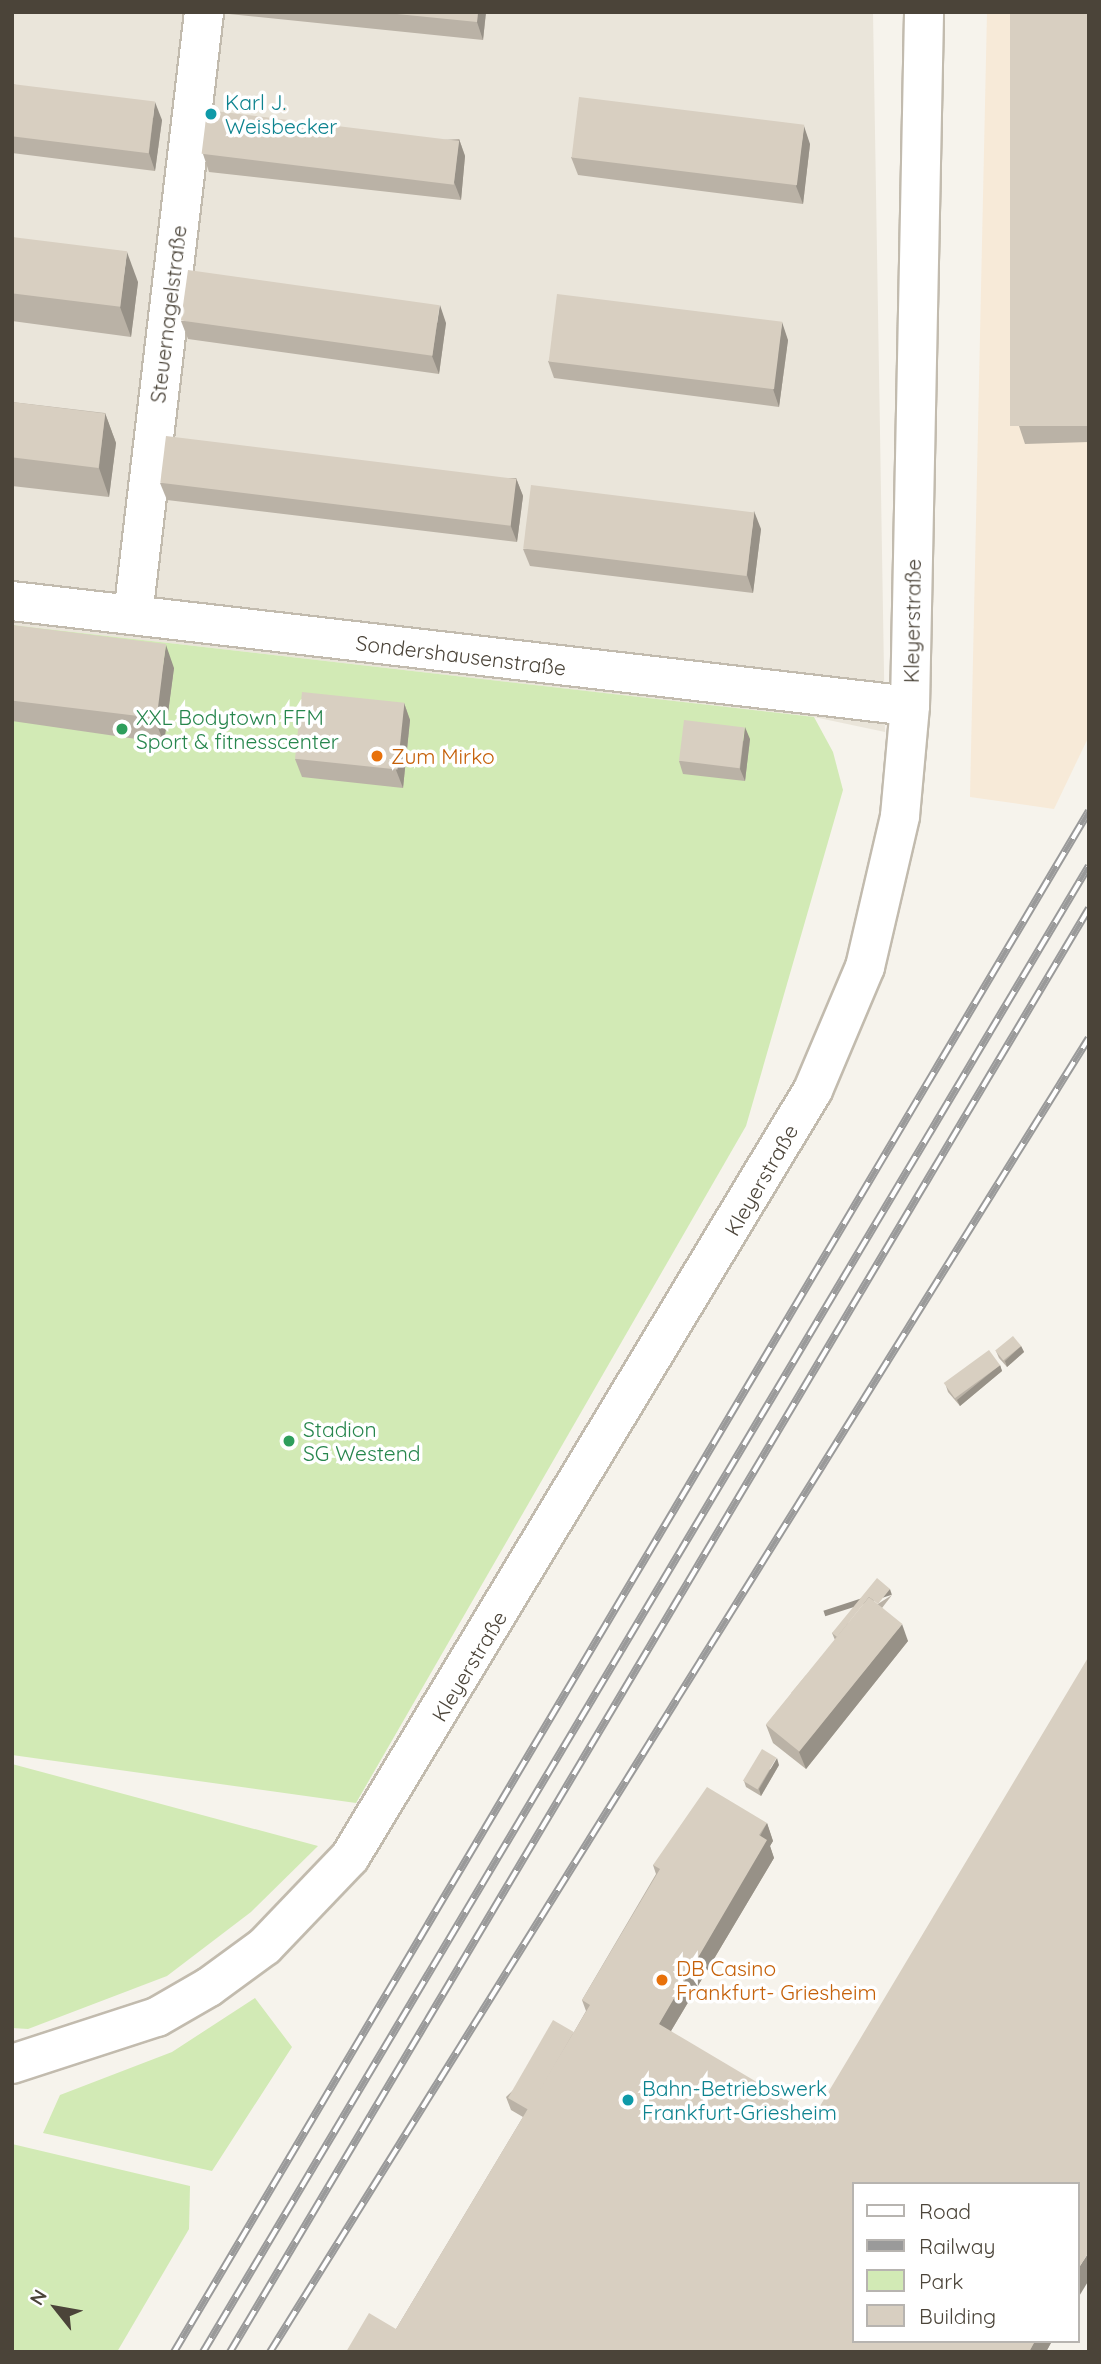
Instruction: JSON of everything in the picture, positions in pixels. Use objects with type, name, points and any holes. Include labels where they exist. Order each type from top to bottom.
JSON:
[{"type":"street","name":"Steuernagelstraße","points":[[133,615],[204,12]]},
{"type":"street","name":"Kleyerstraße","points":[[12,2064],[158,2017],[209,1987],[309,1905],[388,1802],[813,1090],[865,967],[900,816],[911,706],[924,12]]},
{"type":"street","name":"Sondershausenstraße","points":[[12,601],[911,706]]},
{"type":"shaded area","points":[[12,12],[873,12],[885,732],[814,717],[12,625]]},
{"type":"shaded area","points":[[987,12],[1089,12],[1089,736],[1054,809],[970,797]]},
{"type":"green space","name":"Stadion SG Westend","points":[[12,625],[814,717],[833,752],[843,790],[746,1126],[356,1803],[12,1755]]},
{"type":"green space","points":[[12,1764],[318,1846],[251,1912],[167,1976],[28,2029],[12,2028]]},
{"type":"green space","points":[[255,1998],[292,2047],[212,2171],[43,2133],[60,2095],[172,2052]]},
{"type":"green space","points":[[12,2144],[190,2186],[189,2229],[117,2352],[12,2352]]},
{"type":"building","points":[[377,12],[478,12],[477,22]]},
{"type":"building","points":[[1010,12],[1089,12],[1089,426],[1010,426]]},
{"type":"building","points":[[12,84],[155,102],[149,153],[12,136]]},
{"type":"building","points":[[579,97],[804,125],[797,185],[572,158]]},
{"type":"building","points":[[207,110],[459,141],[454,185],[202,154]]},
{"type":"building","points":[[12,237],[127,251],[120,307],[12,293]]},
{"type":"building","points":[[188,270],[440,305],[432,356],[181,321]]},
{"type":"building","points":[[557,294],[782,322],[774,389],[549,361]]},
{"type":"building","points":[[12,402],[105,413],[99,468],[12,457]]},
{"type":"building","points":[[166,436],[516,479],[511,526],[160,483]]},
{"type":"building","points":[[531,485],[754,512],[747,576],[523,549]]},
{"type":"building","points":[[12,625],[166,644],[157,718],[12,701]]},
{"type":"building","points":[[302,692],[404,703],[397,769],[295,759]]},
{"type":"building","points":[[684,720],[745,727],[740,768],[679,761]]},
{"type":"building","points":[[1013,1336],[1021,1346],[1003,1361],[995,1350]]},
{"type":"building","points":[[989,1350],[1000,1365],[955,1398],[944,1383]]},
{"type":"building","points":[[877,1578],[890,1589],[878,1604],[869,1597],[837,1637],[832,1633]]},
{"type":"building","points":[[869,1597],[902,1624],[799,1752],[766,1724]]},
{"type":"building","points":[[1089,1656],[1089,2252],[1080,2266],[1080,2182],[852,2182],[852,2343],[1034,2343],[1029,2352],[346,2352],[369,2313],[396,2329],[590,2005],[582,2000],[660,1869],[653,1865],[707,1787],[767,1823],[759,1835],[767,1840],[659,2024],[814,2116]]},
{"type":"building","points":[[762,1749],[777,1758],[758,1789],[743,1781]]},
{"type":"building","points":[[553,2020],[574,2032],[529,2110],[508,2098]]},
{"type":"railway","points":[[174,2352],[1089,811]]},
{"type":"railway","points":[[203,2352],[1089,866]]},
{"type":"railway","points":[[230,2352],[1089,908]]},
{"type":"railway","points":[[270,2352],[1089,1038]]},
{"type":"place","name":"Karl J. Weisbecker","points":[[211,114]]},
{"type":"place","name":"XXL Bodytown FFM Sport & fitnesscenter","points":[[122,729]]},
{"type":"place","name":"Zum Mirko","points":[[377,756]]},
{"type":"place","name":"Stadion SG Westend","points":[[289,1441]]},
{"type":"place","name":"DB Casino Frankfurt- Griesheim","points":[[662,1980]]},
{"type":"place","name":"Bahn-Betriebswerk Frankfurt-Griesheim","points":[[628,2100]]}]
